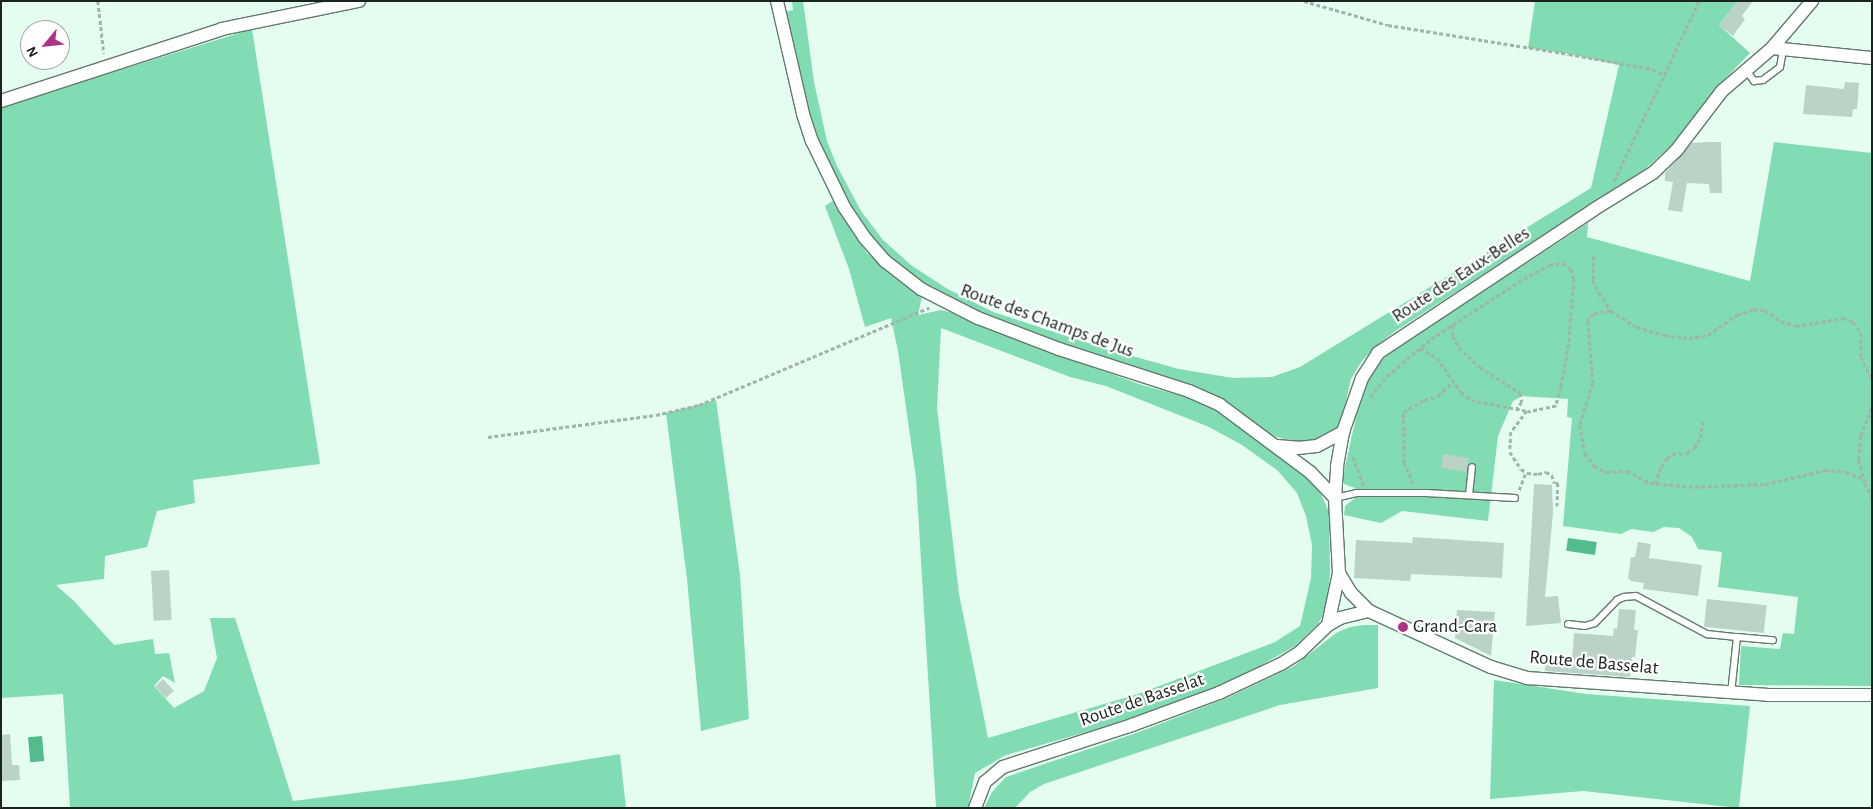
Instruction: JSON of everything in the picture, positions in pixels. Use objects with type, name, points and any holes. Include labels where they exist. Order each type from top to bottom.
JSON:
[{"type":"street","points":[[1,101],[222,29],[359,1]]},
{"type":"street","name":"Route des Champs de Jus","points":[[777,1],[806,125],[824,168],[844,207],[864,237],[885,261],[907,280],[978,318],[1059,349],[1202,397],[1234,414],[1277,446],[1310,472],[1335,498]]},
{"type":"street","name":"Route des Eaux-Belles","points":[[1369,612],[1351,593],[1339,573],[1335,498],[1337,466],[1343,432],[1362,378],[1378,353],[1603,204],[1653,174],[1664,164],[1722,91],[1746,70],[1777,49],[1812,1]]},
{"type":"street","points":[[1777,49],[1872,58]]},
{"type":"street","points":[[1277,446],[1298,448],[1317,446],[1343,432]]},
{"type":"street","points":[[1328,625],[1339,573]]},
{"type":"street","name":"Route de Basselat","points":[[975,808],[985,782],[1003,767],[1159,716],[1219,693],[1281,664],[1300,652],[1328,625],[1354,614],[1369,612],[1491,667],[1526,678],[1768,695],[1872,695]]},
{"type":"lane","points":[[1746,70],[1754,81],[1763,80],[1780,67],[1777,49]]},
{"type":"lane","points":[[1469,494],[1472,467]]},
{"type":"lane","points":[[1335,498],[1366,493],[1469,494],[1515,498]]},
{"type":"lane","points":[[1568,624],[1585,626],[1595,623],[1617,600],[1636,596],[1708,634],[1773,640]]},
{"type":"lane","points":[[1731,693],[1737,637]]},
{"type":"path","points":[[98,1],[106,68]]},
{"type":"path","points":[[1304,1],[1388,25],[1653,69],[1665,76]]},
{"type":"path","points":[[1603,204],[1665,76],[1698,1]]},
{"type":"path","points":[[1594,256],[1593,280],[1611,311],[1637,327],[1683,339],[1708,335],[1737,315],[1754,309],[1765,310],[1781,321],[1796,326],[1838,319],[1849,320],[1853,322],[1861,333],[1861,357],[1872,380]]},
{"type":"path","points":[[1366,402],[1387,376],[1420,348],[1452,324],[1549,265],[1559,262],[1572,268],[1574,290],[1570,344],[1556,406],[1528,412],[1470,400],[1464,396],[1437,358],[1420,348]]},
{"type":"path","points":[[488,437],[656,415],[699,406],[900,318],[945,302]]},
{"type":"path","points":[[1611,311],[1594,314],[1588,321],[1593,383],[1580,425],[1587,459],[1603,472],[1627,471],[1655,484],[1696,487],[1749,486],[1825,470],[1846,472],[1864,479]]},
{"type":"path","points":[[1452,324],[1453,336],[1459,347],[1492,377],[1520,393],[1522,402],[1517,409]]},
{"type":"path","points":[[1413,493],[1412,480],[1404,463],[1403,412],[1424,400],[1438,396],[1454,381]]},
{"type":"path","points":[[1872,408],[1863,429],[1859,452],[1864,479],[1872,496]]},
{"type":"path","points":[[1528,412],[1510,432],[1509,442],[1513,458],[1526,472],[1534,474],[1546,472],[1552,475],[1554,483],[1558,483],[1557,506]]},
{"type":"path","points":[[1655,484],[1661,467],[1667,458],[1672,454],[1687,453],[1694,448],[1700,438],[1703,419]]},
{"type":"path","points":[[1353,452],[1354,464],[1366,493]]},
{"type":"path","points":[[1515,498],[1526,472]]},
{"type":"shaded area","points":[[792,1],[803,1],[814,82],[827,141],[837,166],[861,211],[883,240],[911,265],[946,288],[993,312],[1107,349],[1179,369],[1233,378],[1272,377],[1300,367],[1591,188],[1619,65],[1569,54],[1528,48],[1535,1],[1738,1],[1719,25],[1750,53],[1723,81],[1673,144],[1644,170],[1394,332],[1376,346],[1362,361],[1351,379],[1340,427],[1326,439],[1301,443],[1272,436],[1219,398],[981,315],[924,286],[888,258],[852,212],[814,132],[785,12],[793,10]]},
{"type":"shaded area","points":[[252,29],[320,464],[193,480],[195,503],[157,511],[147,547],[105,556],[104,579],[56,585],[74,601],[114,645],[153,639],[155,654],[169,653],[175,683],[163,676],[154,686],[174,708],[204,691],[217,658],[210,618],[235,618],[293,801],[466,779],[620,754],[626,808],[70,808],[63,694],[1,698],[1,107]]},
{"type":"shaded area","points":[[1774,142],[1872,153],[1872,686],[1739,685],[1741,646],[1780,649],[1783,633],[1794,634],[1798,597],[1718,587],[1722,552],[1698,549],[1692,537],[1679,528],[1664,527],[1653,532],[1631,529],[1621,534],[1563,526],[1572,418],[1567,417],[1568,399],[1522,396],[1513,401],[1498,436],[1488,521],[1402,511],[1381,523],[1344,515],[1345,506],[1355,498],[1355,488],[1344,484],[1343,476],[1362,390],[1380,362],[1391,352],[1588,223],[1587,237],[1750,281]]},
{"type":"shaded area","points":[[834,200],[866,252],[900,282],[922,296],[918,315],[941,310],[953,313],[1006,336],[1142,385],[1193,399],[1219,412],[1313,482],[1329,512],[1330,573],[1328,597],[1325,611],[1318,624],[1295,646],[1242,676],[1190,698],[1107,726],[1006,755],[975,773],[968,808],[936,808],[916,478],[898,351],[891,318],[865,327],[849,269],[825,206]],"holes":[[[941,328],[1070,377],[1106,386],[1209,427],[1242,445],[1277,470],[1297,493],[1306,516],[1312,545],[1311,578],[1300,626],[1275,642],[1138,694],[988,738],[959,594],[937,408]]]},
{"type":"shaded area","points":[[716,400],[740,575],[749,719],[701,731],[687,579],[666,413]]},
{"type":"shaded area","points":[[1568,538],[1597,542],[1595,555],[1566,551]]},
{"type":"shaded area","points":[[1378,625],[1378,688],[1280,705],[1044,784],[1030,792],[1015,808],[984,808],[992,792],[1006,777],[1139,732],[1227,698],[1294,666],[1336,633],[1350,627]]},
{"type":"shaded area","points":[[1494,680],[1586,694],[1750,706],[1739,808],[1583,791],[1490,799]]},
{"type":"shaded area","points":[[42,736],[44,761],[30,762],[28,737]]},
{"type":"building","points":[[1738,1],[1753,1],[1742,16],[1745,19],[1733,36],[1719,25]]},
{"type":"building","points":[[1845,82],[1859,83],[1857,109],[1853,109],[1852,117],[1803,114],[1806,85],[1844,89]]},
{"type":"building","points":[[1721,142],[1722,193],[1710,193],[1709,184],[1687,183],[1682,212],[1668,210],[1673,182],[1665,181],[1665,173],[1692,143]]},
{"type":"building","points":[[1443,454],[1469,458],[1466,472],[1441,468]]},
{"type":"building","points":[[1534,484],[1552,485],[1553,513],[1545,597],[1558,596],[1561,623],[1526,626]]},
{"type":"building","points":[[1413,537],[1504,543],[1502,578],[1411,574],[1410,581],[1354,578],[1356,540],[1412,543]]},
{"type":"building","points":[[1638,542],[1651,544],[1649,558],[1702,565],[1698,596],[1643,589],[1644,583],[1631,581],[1628,578],[1631,557],[1635,557]]},
{"type":"building","points":[[169,570],[172,620],[154,621],[151,571]]},
{"type":"building","points":[[1707,599],[1767,605],[1764,633],[1704,627]]},
{"type":"building","points":[[1619,609],[1636,610],[1634,630],[1638,630],[1635,657],[1632,657],[1630,677],[1545,671],[1546,658],[1572,660],[1574,633],[1613,636],[1614,628],[1617,629]]},
{"type":"building","points":[[1457,610],[1495,612],[1491,656],[1455,638]]},
{"type":"building","points":[[163,679],[174,691],[166,698],[155,687]]},
{"type":"building","points":[[10,734],[12,765],[19,765],[20,780],[1,781],[1,735]]},
{"type":"place","name":"Grand-Cara","points":[[1403,627]]}]
